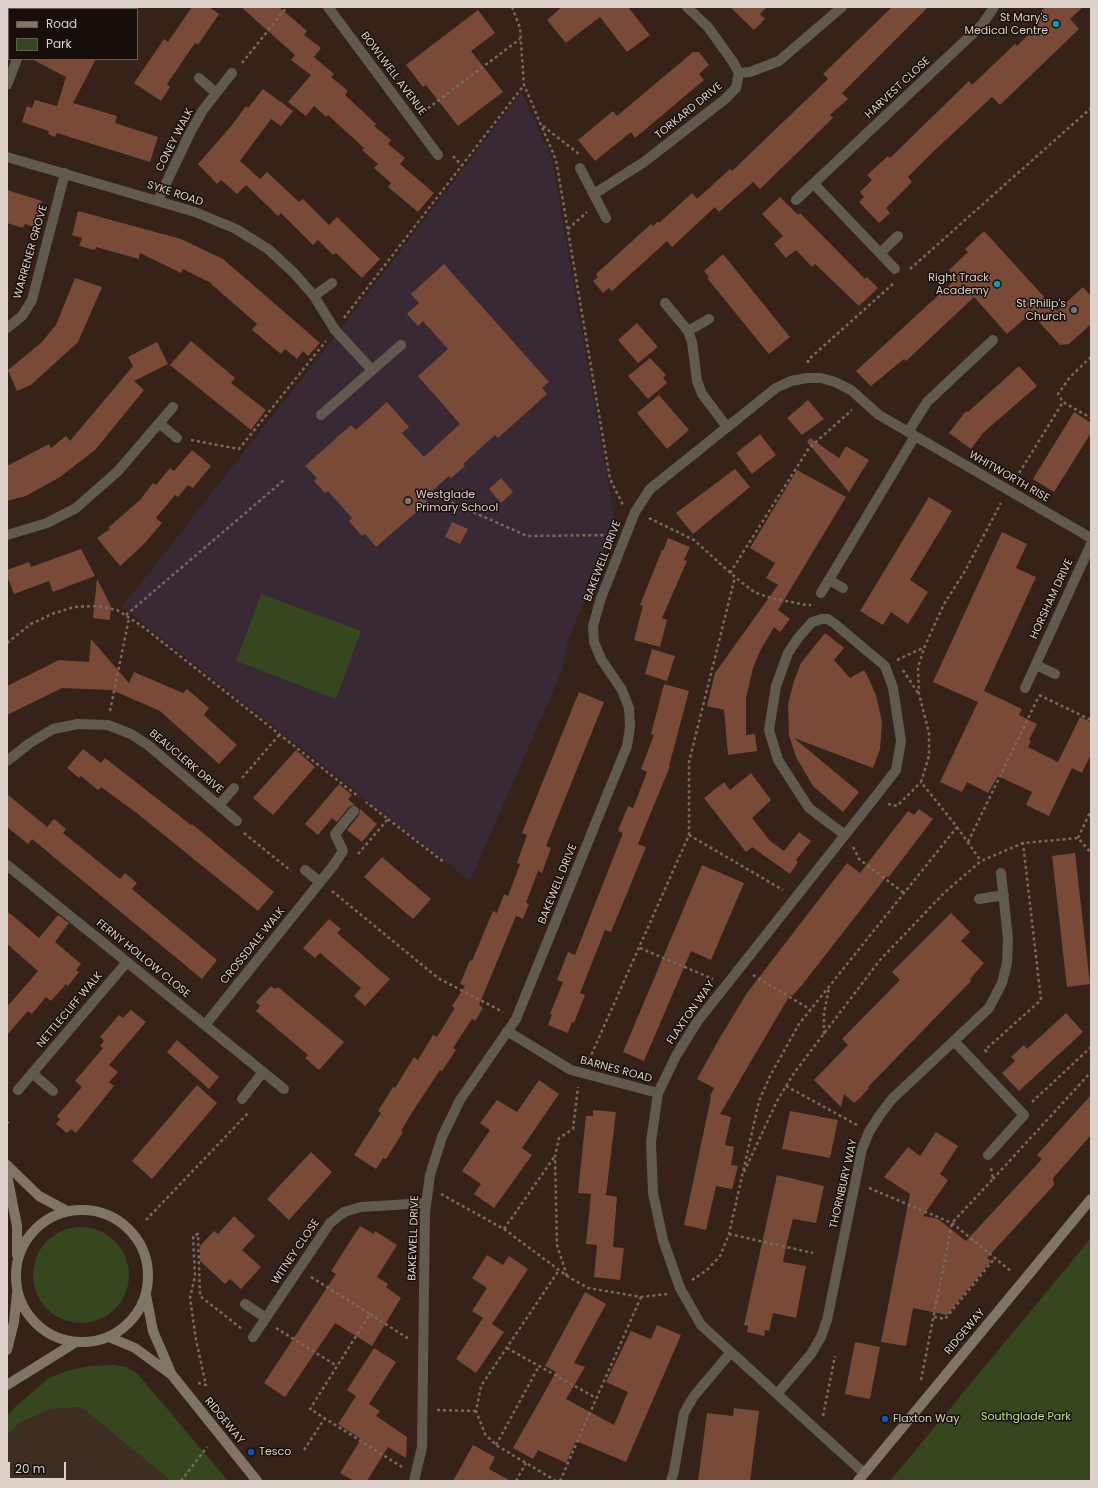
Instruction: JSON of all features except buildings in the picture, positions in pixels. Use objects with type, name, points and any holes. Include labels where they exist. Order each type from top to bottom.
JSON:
[{"type":"street","name":"BOWLWELL AVENUE","points":[[328,7],[438,155]]},
{"type":"street","points":[[687,7],[722,45],[738,73],[750,72],[779,61],[842,7]]},
{"type":"street","name":"HARVEST CLOSE","points":[[796,200],[982,25],[994,7]]},
{"type":"street","points":[[7,85],[17,60]]},
{"type":"street","name":"CONEY WALK","points":[[158,200],[190,133],[216,93],[232,73]]},
{"type":"street","name":"TORKARD DRIVE","points":[[594,194],[644,162],[724,100],[736,88],[738,73]]},
{"type":"street","points":[[199,78],[216,93]]},
{"type":"street","name":"SYKE ROAD","points":[[7,157],[158,200],[195,212],[242,233],[268,249],[294,273],[314,296],[335,330],[372,370]]},
{"type":"street","points":[[580,168],[606,218]]},
{"type":"street","name":"WARRENER GROVE","points":[[7,328],[22,316],[32,300],[65,173]]},
{"type":"street","points":[[814,184],[895,270]]},
{"type":"street","points":[[880,253],[898,236]]},
{"type":"street","points":[[314,296],[332,283]]},
{"type":"street","points":[[665,303],[688,331],[692,342],[697,381],[702,394],[727,427]]},
{"type":"street","points":[[688,331],[709,318]]},
{"type":"street","points":[[821,593],[912,434],[927,402],[993,340]]},
{"type":"street","points":[[321,415],[401,345]]},
{"type":"street","name":"BAKEWELL DRIVE","points":[[414,1481],[422,1448],[426,1203],[430,1175],[442,1137],[460,1100],[516,1019],[627,746],[630,727],[629,708],[622,690],[601,659],[594,642],[593,626],[601,598],[635,512],[650,489],[776,388],[791,381],[807,378]]},
{"type":"street","name":"WHITWORTH RISE","points":[[807,378],[821,378],[836,382],[851,390],[879,415],[1091,538]]},
{"type":"street","points":[[7,535],[47,523],[76,508],[118,471],[173,407]]},
{"type":"street","points":[[159,423],[177,438]]},
{"type":"street","name":"HORSHAM DRIVE","points":[[1025,688],[1091,544]]},
{"type":"street","points":[[829,580],[843,588]]},
{"type":"street","name":"FLAXTON WAY","points":[[845,835],[809,808],[778,760],[769,730],[776,686],[788,653],[798,638],[812,622],[822,619],[828,619],[836,624],[885,666],[893,688],[901,741],[896,770],[796,898],[697,1022],[676,1056],[658,1093],[651,1142],[653,1193],[663,1240],[680,1288],[701,1325],[777,1394],[861,1477]]},
{"type":"street","points":[[1036,665],[1054,674]]},
{"type":"street","name":"BEAUCLERK DRIVE","points":[[7,761],[30,743],[53,729],[78,724],[108,725],[131,734],[148,745],[237,821]]},
{"type":"street","name":"BEAUCLERK DRIVE","points":[[219,805],[234,788]]},
{"type":"street","name":"CROSSDALE WALK","points":[[205,1025],[333,866],[343,851],[335,834],[354,811]]},
{"type":"street","name":"FERNY HOLLOW CLOSE","points":[[7,865],[284,1089]]},
{"type":"street","points":[[305,870],[320,882]]},
{"type":"street","name":"THORNBURY WAY","points":[[777,1394],[811,1354],[822,1337],[827,1320],[862,1149],[869,1132],[878,1116],[892,1100],[989,1008],[1002,983],[1007,963],[1008,939],[1001,873]]},
{"type":"street","points":[[979,899],[1004,895]]},
{"type":"street","name":"NETTLECLIFF WALK","points":[[18,1090],[127,962]]},
{"type":"street","name":"BARNES ROAD","points":[[507,1031],[571,1070],[658,1093]]},
{"type":"street","points":[[954,1041],[1024,1115],[988,1155]]},
{"type":"street","points":[[242,1099],[263,1072]]},
{"type":"street","points":[[32,1073],[53,1092]]},
{"type":"street","points":[[7,1165],[39,1196],[67,1211]]},
{"type":"street","points":[[7,1175],[17,1226],[17,1290],[14,1322],[7,1350]]},
{"type":"street","name":"RIDGEWAY","points":[[861,1477],[1091,1199]]},
{"type":"street","name":"WITNEY CLOSE","points":[[253,1337],[330,1223],[344,1212],[361,1206],[426,1203]]},
{"type":"street","points":[[17,1263],[23,1245],[34,1230],[49,1218],[67,1211],[82,1209],[105,1214],[125,1225],[136,1236],[148,1264],[149,1280],[146,1295],[138,1312],[126,1327],[110,1337],[93,1342],[76,1342],[60,1339],[45,1331],[29,1315],[23,1306],[17,1290]]},
{"type":"street","name":"RIDGEWAY","points":[[146,1295],[153,1331],[172,1375],[257,1481]]},
{"type":"street","points":[[245,1304],[266,1318]]},
{"type":"street","name":"RIDGEWAY","points":[[110,1337],[134,1348],[172,1375]]},
{"type":"street","points":[[7,1385],[76,1342]]},
{"type":"street","points":[[670,1481],[674,1471],[684,1413],[694,1396],[731,1352]]},
{"type":"path","points":[[232,73],[245,60],[287,7]]},
{"type":"path","points":[[512,7],[520,28],[524,85],[543,126],[556,160],[610,479],[625,508],[694,540],[730,573],[754,592],[771,598],[806,605],[813,604]]},
{"type":"path","points":[[412,120],[520,39]]},
{"type":"path","points":[[177,438],[238,449],[245,443],[335,330],[524,85]]},
{"type":"path","points":[[908,271],[1091,108]]},
{"type":"path","points":[[543,126],[590,163],[580,168]]},
{"type":"path","points":[[568,229],[590,209]]},
{"type":"path","points":[[807,378],[808,360],[896,281]]},
{"type":"path","points":[[1091,357],[1070,377],[1058,394],[1063,402],[1091,418]]},
{"type":"path","points":[[730,573],[809,448],[863,401]]},
{"type":"path","points":[[872,801],[897,806],[922,782],[929,756],[929,733],[919,694],[918,668],[924,648],[944,604],[965,571],[1008,490],[1063,402]]},
{"type":"path","points":[[126,615],[284,480]]},
{"type":"path","points":[[446,500],[527,536],[613,536]]},
{"type":"path","points":[[567,1276],[557,1244],[555,1156],[559,1138],[573,1129],[578,1083],[640,948],[689,836],[689,762],[735,577]]},
{"type":"path","points":[[7,643],[31,624],[52,614],[74,607],[99,606],[117,610],[129,617],[445,863]]},
{"type":"path","points":[[108,725],[129,617]]},
{"type":"path","points":[[896,661],[924,648]]},
{"type":"path","points":[[891,656],[919,694]]},
{"type":"path","points":[[968,842],[1039,696]]},
{"type":"path","points":[[1052,702],[1091,720]]},
{"type":"path","points":[[234,788],[280,734]]},
{"type":"path","points":[[922,782],[968,842],[981,862]]},
{"type":"path","points":[[1078,838],[1091,810]]},
{"type":"path","points":[[333,866],[349,865],[388,819]]},
{"type":"path","points":[[237,821],[238,829],[294,874],[305,870]]},
{"type":"path","points":[[426,1203],[441,1194],[504,1229],[567,1276],[588,1288],[641,1297],[668,1294],[707,1270],[720,1256],[729,1234],[759,1101],[770,1076],[795,1031],[956,827]]},
{"type":"path","points":[[689,836],[796,898]]},
{"type":"path","points":[[1078,838],[1091,853]]},
{"type":"path","points":[[741,1178],[777,1101],[786,1086],[880,960],[944,893],[981,862],[1023,843],[1078,838]]},
{"type":"path","points":[[857,853],[859,860],[904,893]]},
{"type":"path","points":[[320,882],[438,978],[516,1019]]},
{"type":"path","points":[[640,948],[727,985]]},
{"type":"path","points":[[740,968],[811,1010]]},
{"type":"path","points":[[824,1035],[824,1013],[829,987]]},
{"type":"path","points":[[1024,1115],[1032,1102],[1091,1047]]},
{"type":"path","points":[[920,1385],[952,1223],[1091,1072]]},
{"type":"path","points":[[786,1086],[869,1132]]},
{"type":"path","points":[[146,1220],[249,1111]]},
{"type":"path","points":[[988,1155],[993,1179]]},
{"type":"path","points":[[504,1229],[555,1156]]},
{"type":"path","points":[[867,1187],[952,1223],[1012,1273],[1018,1265],[1029,1274]]},
{"type":"path","points":[[206,1385],[196,1340],[190,1298],[195,1276],[193,1236],[198,1234],[200,1296],[253,1337]]},
{"type":"path","points":[[729,1234],[813,1253]]},
{"type":"path","points":[[934,1317],[945,1319],[995,1258]]},
{"type":"path","points":[[556,1481],[496,1446],[485,1434],[476,1411],[481,1386],[559,1270]]},
{"type":"path","points":[[308,1275],[413,1342]]},
{"type":"path","points":[[560,1481],[641,1297]]},
{"type":"path","points":[[370,1314],[310,1409],[405,1469]]},
{"type":"path","points":[[273,1326],[337,1366]]},
{"type":"path","points":[[507,1348],[596,1398]]},
{"type":"path","points":[[822,1422],[835,1356]]},
{"type":"path","points":[[496,1446],[539,1366]]},
{"type":"path","points":[[422,1410],[476,1411]]},
{"type":"path","points":[[304,1450],[325,1418]]},
{"type":"path","points":[[181,1481],[208,1447]]},
{"type":"path","points":[[516,1481],[526,1463]]},
{"type":"shaded area","name":"Westglade Primary School","points":[[522,92],[552,159],[615,522],[568,641],[562,671],[470,881],[122,607],[326,348]]},
{"type":"shaded area","points":[[81,1407],[171,1481],[7,1481],[7,1436],[18,1424],[50,1409]]},
{"type":"green space","points":[[261,594],[361,631],[336,699],[236,661]]},
{"type":"green space","points":[[81,1227],[99,1231],[108,1235],[115,1241],[121,1248],[125,1257],[129,1275],[125,1293],[121,1302],[115,1309],[108,1315],[99,1319],[81,1323],[63,1319],[54,1315],[47,1309],[41,1302],[37,1293],[33,1275],[37,1257],[41,1248],[47,1241],[54,1235],[63,1231]]},
{"type":"green space","name":"Southglade Park","points":[[1091,1238],[1091,1481],[890,1481]]},
{"type":"green space","points":[[113,1365],[126,1367],[137,1373],[228,1481],[171,1481],[81,1407],[50,1409],[18,1424],[7,1436],[7,1416],[16,1406],[49,1378],[67,1371],[89,1366]]},
{"type":"place","name":"St Mary's Medical Centre","points":[[1056,24]]},
{"type":"place","name":"Right Track Academy","points":[[997,284]]},
{"type":"place","name":"St Philip's Church","points":[[1074,310]]},
{"type":"place","name":"Westglade Primary School","points":[[408,501]]},
{"type":"place","name":"Flaxton Way","points":[[885,1419]]},
{"type":"place","name":"Tesco","points":[[251,1452]]}]
